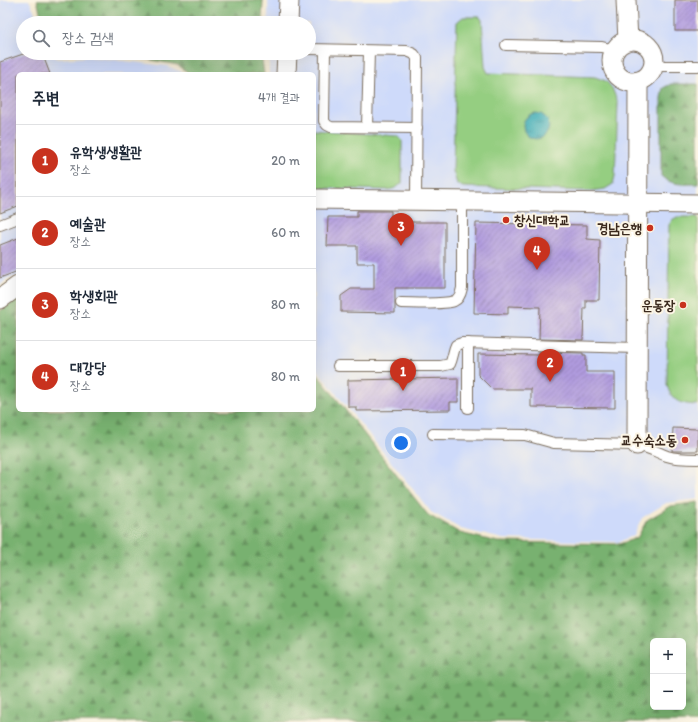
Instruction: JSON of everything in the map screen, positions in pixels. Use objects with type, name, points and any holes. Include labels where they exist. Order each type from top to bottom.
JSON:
[{"type":"street","points":[[288,16],[289,0]]},
{"type":"street","points":[[621,46],[638,41],[645,44],[650,49],[653,55],[653,66],[649,75],[638,81],[630,82],[618,75],[612,63],[621,46],[626,0]]},
{"type":"street","points":[[286,72],[287,60]]},
{"type":"street","points":[[637,445],[639,203],[638,81]]},
{"type":"street","points":[[316,199],[698,204]]},
{"type":"street","points":[[0,299],[16,287]]},
{"type":"lane","points":[[506,45],[621,46]]},
{"type":"lane","points":[[316,49],[407,51],[414,54],[417,58],[416,200]]},
{"type":"lane","points":[[324,50],[324,121],[327,125],[331,127],[417,128]]},
{"type":"lane","points":[[367,128],[369,50]]},
{"type":"lane","points":[[653,66],[698,66]]},
{"type":"lane","points":[[401,303],[443,303],[454,301],[460,295],[462,288],[462,201]]},
{"type":"lane","points":[[0,225],[16,219]]},
{"type":"lane","points":[[338,366],[442,366],[450,364],[452,352],[456,345],[462,343],[638,348]]},
{"type":"lane","points":[[468,343],[468,408]]},
{"type":"lane","points":[[433,434],[525,435],[554,443],[637,445],[648,447],[668,456],[681,459],[698,459]]},
{"type":"shaded area","points":[[0,0],[29,0],[35,16],[16,16],[16,60],[115,60],[167,66],[181,72],[16,72],[16,277],[6,280],[0,286]]},
{"type":"shaded area","name":"창신대학교","points":[[268,0],[698,0],[698,499],[666,503],[642,518],[634,535],[619,542],[503,539],[461,529],[431,512],[316,368],[316,72],[269,72],[269,60],[316,60],[316,16],[268,16]]},
{"type":"green space","points":[[37,0],[263,0],[262,16],[41,16]]},
{"type":"green space","points":[[463,17],[480,17],[482,20],[485,67],[488,73],[595,77],[606,81],[612,88],[618,103],[615,176],[613,184],[605,189],[590,191],[463,187],[457,184],[453,171],[457,22]]},
{"type":"green space","points":[[152,60],[262,60],[264,72],[187,72],[178,65]]},
{"type":"green space","points":[[671,84],[698,84],[698,184],[674,183],[661,176],[661,98],[663,88]]},
{"type":"green space","points":[[316,130],[398,136],[402,140],[402,183],[396,188],[388,190],[316,187]]},
{"type":"green space","name":"운동장","points":[[677,217],[698,217],[698,405],[678,401],[672,396],[667,385],[669,225],[672,220]]},
{"type":"green space","points":[[16,299],[16,412],[316,412],[316,373],[428,515],[460,533],[498,542],[619,544],[637,538],[647,520],[671,506],[698,502],[698,722],[0,722],[0,311]]},
{"type":"water","points":[[536,113],[545,117],[549,126],[545,135],[536,139],[527,135],[523,126],[527,117]]},
{"type":"building","points":[[675,0],[698,0],[698,31],[675,31]]},
{"type":"building","points":[[16,56],[16,60],[45,60],[49,72],[16,72],[16,207],[0,213],[0,62]]},
{"type":"building","points":[[357,211],[391,211],[391,222],[445,222],[445,288],[395,288],[395,313],[341,312],[341,296],[351,289],[374,289],[374,263],[357,263],[357,246],[327,246],[328,217],[357,217]]},
{"type":"building","points":[[476,223],[587,225],[587,239],[600,240],[599,300],[586,300],[586,308],[584,308],[583,340],[539,339],[540,307],[508,306],[508,314],[474,313]]},
{"type":"building","points":[[16,239],[16,272],[0,278],[0,245]]},
{"type":"building","points":[[539,352],[583,353],[583,355],[586,355],[586,372],[615,372],[615,408],[531,407],[531,389],[492,389],[478,375],[478,354],[539,355]]},
{"type":"building","points":[[458,378],[458,402],[450,402],[450,410],[356,411],[356,407],[348,407],[348,380]]},
{"type":"building","name":"교수숙소동","points":[[673,428],[698,429],[698,451],[672,451]]},
{"type":"place","name":"창신대학교","points":[[506,220]]},
{"type":"place","name":"경남은행","points":[[650,228]]},
{"type":"place","name":"학생회관","points":[[401,246]]},
{"type":"place","name":"대강당","points":[[537,270]]},
{"type":"place","name":"운동장","points":[[683,305]]},
{"type":"place","name":"예술관","points":[[550,382]]},
{"type":"place","name":"유학생생활관","points":[[403,391]]},
{"type":"place","name":"교수숙소동","points":[[685,440]]}]
